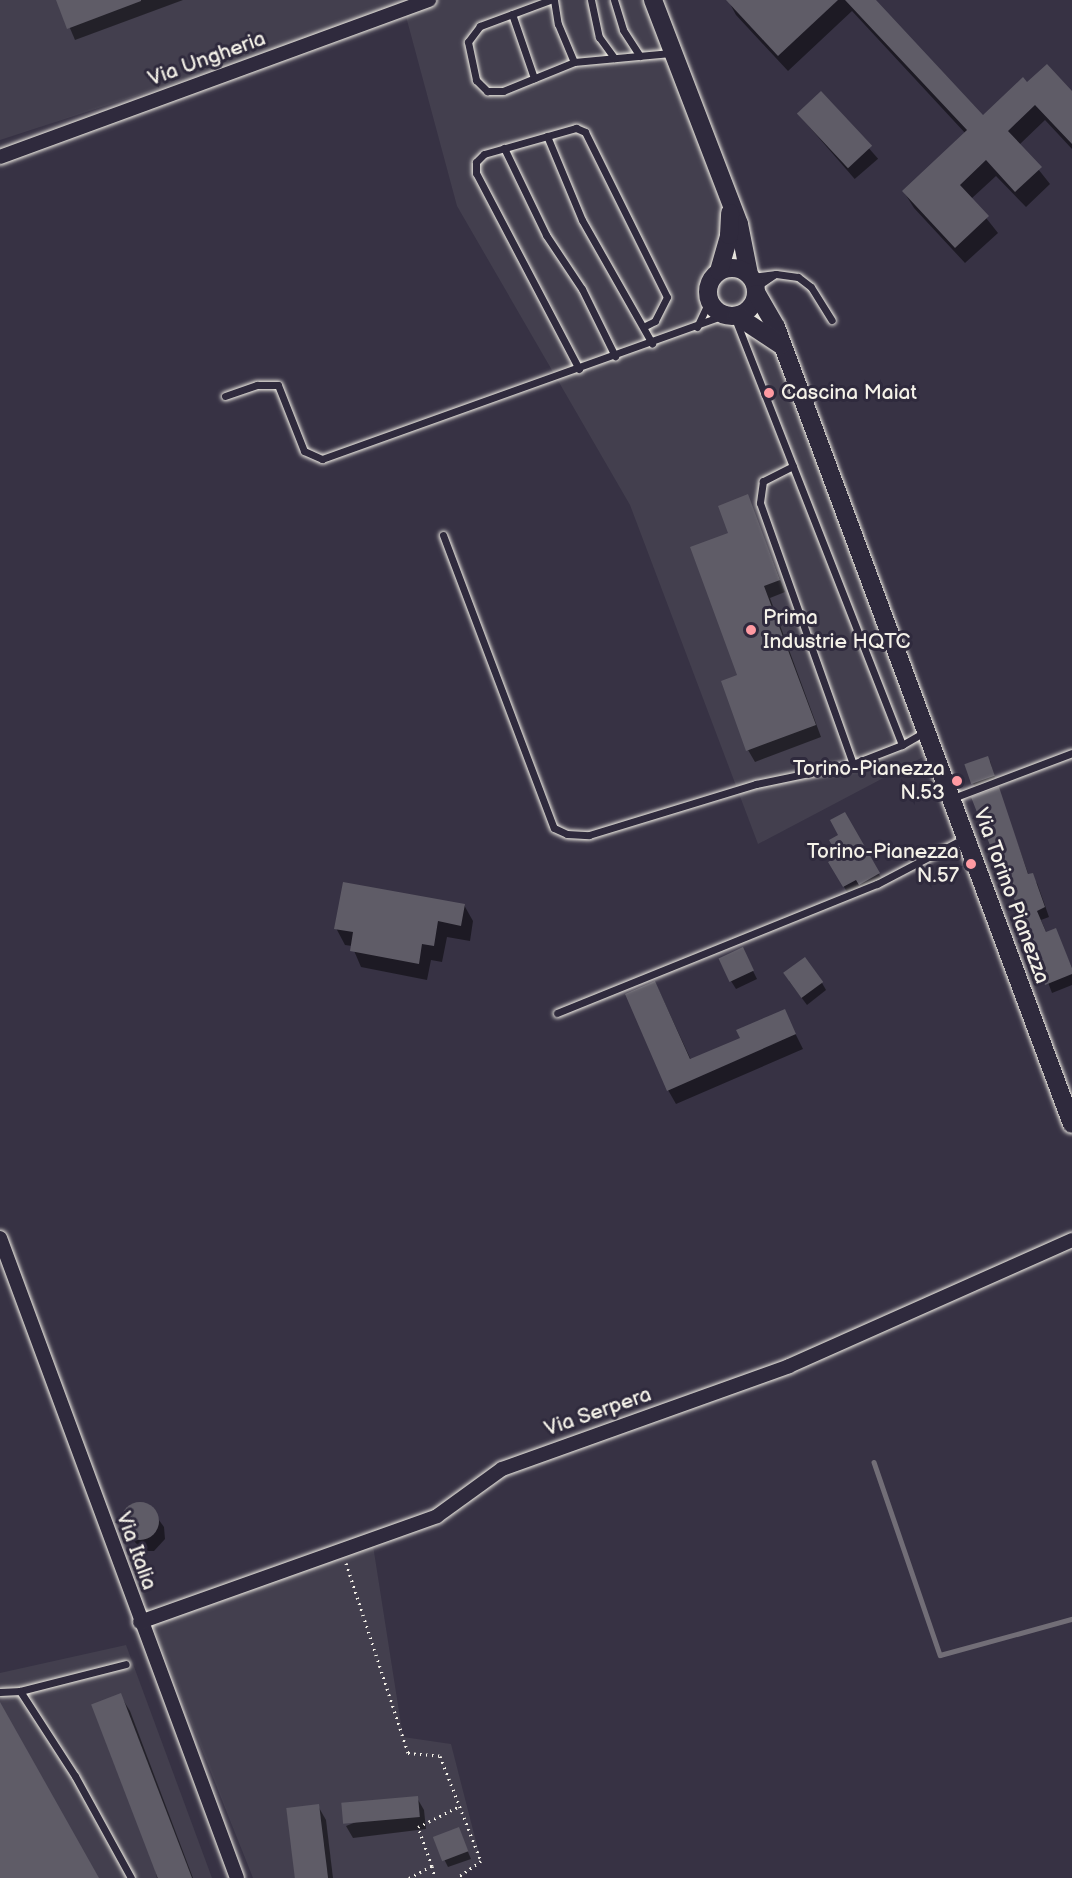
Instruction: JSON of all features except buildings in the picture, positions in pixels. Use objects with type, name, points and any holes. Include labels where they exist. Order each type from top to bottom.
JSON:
[{"type":"main road","name":"Via Torino Pianezza","points":[[653,0],[730,206],[739,224],[754,283],[782,346],[1072,1124]]},
{"type":"main road","name":"Via Torino Pianezza","points":[[719,271],[729,235],[730,206]]},
{"type":"main road","points":[[732,316],[750,308],[754,283],[735,267],[719,271],[709,284],[709,301],[732,316],[782,346]]},
{"type":"street","name":"Via Ungheria","points":[[0,157],[429,0]]},
{"type":"street","name":"Via Italia","points":[[0,1238],[140,1622],[237,1878]]},
{"type":"street","name":"Via Serpera","points":[[140,1622],[437,1516],[502,1469],[779,1370],[1072,1240]]},
{"type":"lane","points":[[574,62],[558,24],[552,0],[480,26],[468,42],[476,80],[487,91],[503,91],[574,62],[673,52]]},
{"type":"lane","points":[[591,0],[599,37],[614,58]]},
{"type":"lane","points":[[614,0],[623,30],[640,56]]},
{"type":"lane","points":[[512,14],[534,78]]},
{"type":"lane","points":[[579,369],[476,173],[476,162],[484,154],[576,128],[585,132],[667,297],[664,309],[655,321],[642,327]]},
{"type":"lane","points":[[547,136],[582,220],[651,343]]},
{"type":"lane","points":[[504,148],[546,235],[582,289],[615,356]]},
{"type":"lane","points":[[754,283],[776,274],[798,278],[810,287],[832,320]]},
{"type":"lane","points":[[697,327],[709,301]]},
{"type":"lane","points":[[225,396],[257,384],[278,385],[304,451],[322,459],[732,316],[794,466],[902,745]]},
{"type":"lane","points":[[794,466],[764,481],[760,503],[853,764]]},
{"type":"lane","points":[[443,535],[554,828],[567,834],[589,835],[756,784],[853,764],[902,745],[926,731]]},
{"type":"lane","points":[[951,798],[1072,753]]},
{"type":"lane","points":[[557,1013],[877,884],[966,837]]},
{"type":"lane","points":[[0,1692],[20,1691],[126,1664]]},
{"type":"lane","points":[[20,1691],[75,1776],[131,1878]]},
{"type":"path","points":[[341,1550],[408,1753],[440,1756],[481,1861],[457,1878]]},
{"type":"path","points":[[435,1878],[418,1827],[460,1806]]},
{"type":"path","points":[[409,1878],[432,1866]]},
{"type":"shaded area","points":[[0,0],[645,0],[927,755],[758,844],[630,505],[457,206],[404,9],[0,140]]},
{"type":"shaded area","points":[[372,1539],[403,1737],[451,1744],[481,1861],[461,1878],[253,1878],[150,1619]]},
{"type":"shaded area","points":[[126,1645],[212,1878],[0,1878],[0,1673]]},
{"type":"waterway","points":[[874,1462],[940,1655],[1072,1619]]},
{"type":"place","name":"Cascina Maiat","points":[[769,393]]},
{"type":"place","name":"Prima Industrie HQTC","points":[[751,630]]},
{"type":"place","name":"Torino-Pianezza N.53","points":[[957,781]]},
{"type":"place","name":"Torino-Pianezza N.57","points":[[971,864]]}]
